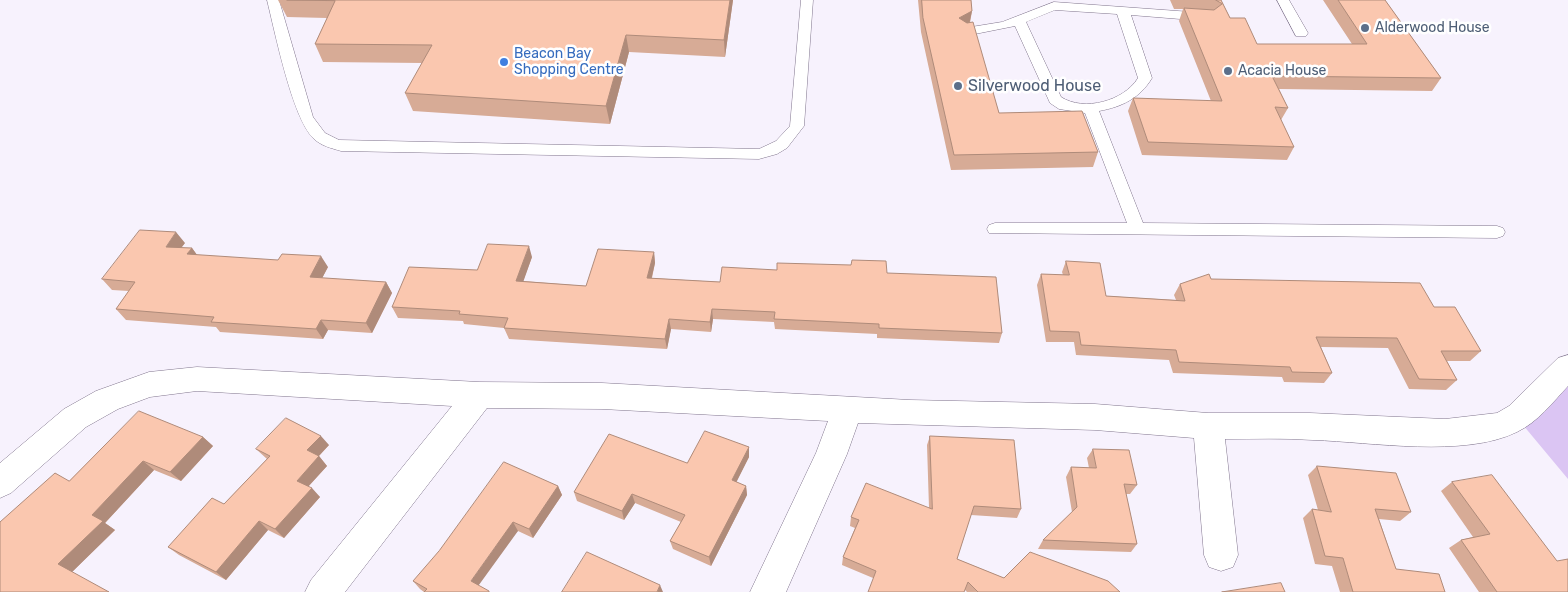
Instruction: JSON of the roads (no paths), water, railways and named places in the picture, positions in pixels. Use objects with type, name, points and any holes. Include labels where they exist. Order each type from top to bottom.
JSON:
[{"type":"street","points":[[0,482],[75,418],[107,400],[149,384],[197,379],[479,395],[602,396],[848,408],[910,413],[1095,417],[1208,426],[1310,426],[1445,433],[1488,429],[1520,415],[1568,367]]},
{"type":"street","points":[[323,592],[479,395]]},
{"type":"street","points":[[768,592],[831,454],[848,408]]},
{"type":"street","points":[[1208,426],[1221,555]]},
{"type":"lane","points":[[273,0],[306,117],[314,132],[327,143],[361,146],[759,154],[774,152],[789,140],[797,126],[807,0]]},
{"type":"lane","points":[[1283,0],[1301,33]]},
{"type":"lane","points":[[965,32],[996,28],[1054,3],[1124,12],[1209,18]]},
{"type":"lane","points":[[1018,19],[1055,100],[1062,106],[1091,110],[1130,95],[1142,86],[1145,78],[1124,12]]},
{"type":"lane","points":[[1091,110],[1137,229]]},
{"type":"lane","points":[[995,229],[1497,232]]},
{"type":"place","name":"Alderwood House","points":[[1365,28]]},
{"type":"place","name":"Beacon Bay Shopping Centre","points":[[504,62]]},
{"type":"place","name":"Acacia House","points":[[1228,71]]},
{"type":"place","name":"Silverwood House","points":[[958,86]]}]
